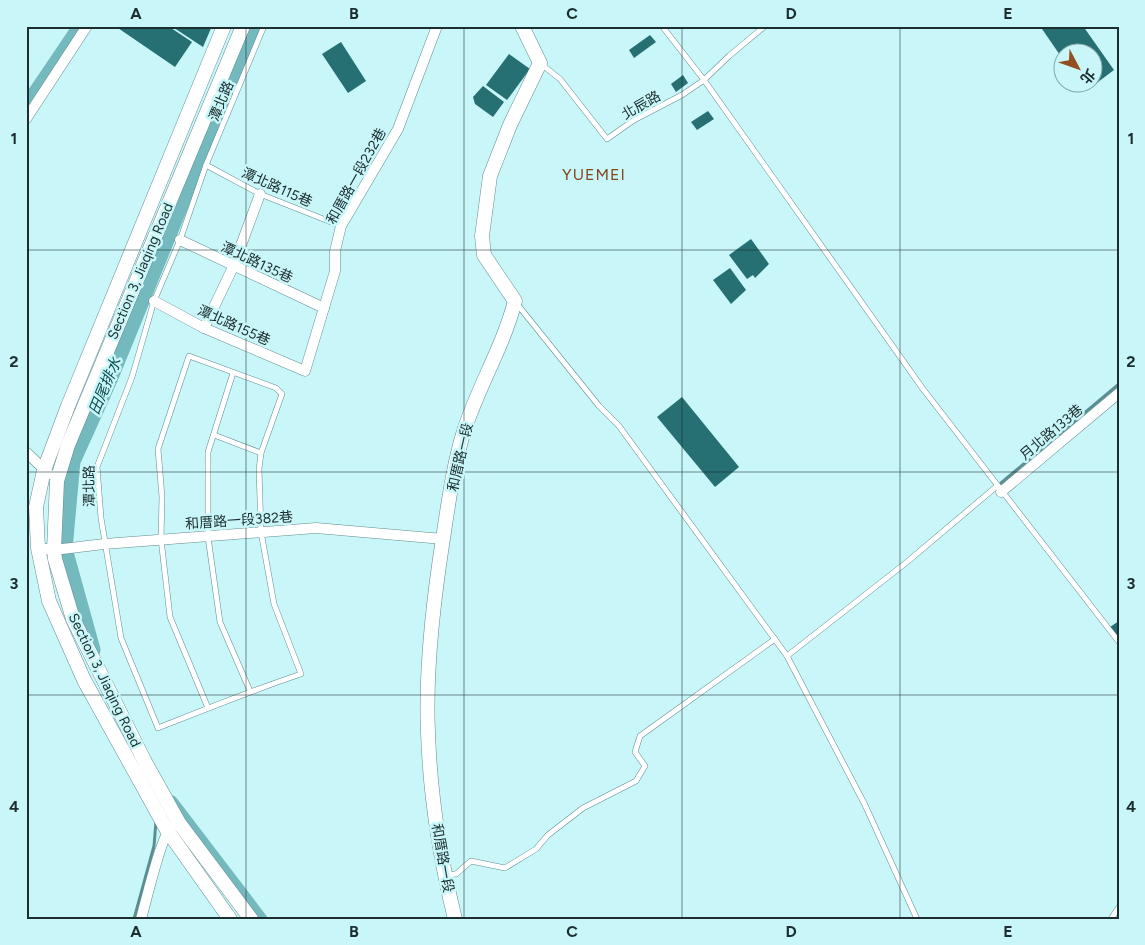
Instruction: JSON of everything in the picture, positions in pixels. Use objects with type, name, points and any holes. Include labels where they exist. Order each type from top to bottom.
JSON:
[{"type":"street","points":[[26,119],[87,26]]},
{"type":"street","name":"Section 3, Jiaqing Road","points":[[224,26],[83,369],[44,470],[36,507],[38,548],[49,601],[80,671],[167,830],[230,919]]},
{"type":"street","name":"Section 3, Jiaqing Road","points":[[243,26],[68,445],[57,481],[54,550],[73,619],[145,762],[179,823],[251,919]]},
{"type":"street","name":"和厝路一段232巷","points":[[305,371],[335,271],[335,251],[341,226],[398,129],[437,26]]},
{"type":"street","points":[[515,301],[484,254],[482,236],[490,176],[510,125],[540,63],[522,26]]},
{"type":"street","points":[[204,328],[233,267],[260,194]]},
{"type":"street","name":"潭北路135巷","points":[[180,240],[233,267],[324,308]]},
{"type":"street","name":"潭北路155巷","points":[[154,301],[204,328],[305,371]]},
{"type":"street","name":"和厝路一段","points":[[455,919],[444,876],[438,840],[428,731],[432,614],[443,539],[463,433],[483,381],[507,332],[515,301]]},
{"type":"street","name":"月北路133巷","points":[[999,489],[1119,393]]},
{"type":"street","points":[[26,452],[57,481]]},
{"type":"street","name":"和厝路一段382巷","points":[[38,548],[54,550],[161,539],[316,528],[443,539]]},
{"type":"street","points":[[140,919],[167,830],[179,823]]},
{"type":"lane","name":"潭北路","points":[[208,708],[158,728],[121,638],[104,544],[97,467],[132,377],[154,301],[180,240],[206,165],[264,26]]},
{"type":"lane","points":[[662,26],[704,80],[923,389],[1119,642]]},
{"type":"lane","name":"北辰路","points":[[540,63],[560,79],[607,139],[634,120],[682,95],[704,80],[765,26]]},
{"type":"lane","name":"潭北路115巷","points":[[206,165],[260,194],[341,226]]},
{"type":"lane","points":[[515,301],[599,406],[620,426],[775,639],[786,656],[865,805],[917,919]]},
{"type":"lane","points":[[189,356],[233,372],[276,388],[282,394],[261,453],[259,469],[261,532],[274,604],[301,674],[250,691],[208,708],[170,617],[161,539],[162,496],[158,449],[189,356]]},
{"type":"lane","points":[[233,372],[208,452],[208,536],[220,622],[250,691]]},
{"type":"lane","points":[[214,435],[261,453]]},
{"type":"lane","points":[[786,656],[999,489]]},
{"type":"lane","points":[[444,876],[456,874],[471,862],[505,868],[536,848],[548,835],[583,808],[636,781],[645,766],[635,752],[640,736],[775,639]]},
{"type":"lane","points":[[1111,919],[1119,907]]},
{"type":"building","points":[[115,26],[168,26],[192,42],[175,67]]},
{"type":"building","points":[[171,26],[212,26],[203,47]]},
{"type":"building","points":[[1040,26],[1083,26],[1094,42],[1052,42]]},
{"type":"building","points":[[650,35],[656,42],[634,58],[629,50]]},
{"type":"building","points":[[341,42],[366,81],[348,93],[322,54]]},
{"type":"building","points":[[1102,53],[1114,70],[1102,79]]},
{"type":"building","points":[[509,54],[530,69],[507,100],[486,85]]},
{"type":"building","points":[[683,75],[688,83],[676,92],[671,84]]},
{"type":"building","points":[[483,86],[504,102],[493,117],[475,104],[473,97]]},
{"type":"building","points":[[708,111],[714,119],[697,130],[691,122]]},
{"type":"building","points":[[751,239],[769,264],[755,278],[753,275],[747,279],[729,255]]},
{"type":"building","points":[[730,268],[746,290],[731,304],[713,280]]},
{"type":"building","points":[[682,397],[739,467],[715,487],[657,417]]},
{"type":"building","points":[[1119,621],[1119,640],[1110,627]]},
{"type":"waterway","points":[[26,103],[78,26]]},
{"type":"waterway","name":"田尾排水","points":[[91,650],[63,549],[71,461],[109,377],[252,26]]},
{"type":"waterway","points":[[1001,483],[1119,384]]},
{"type":"waterway","points":[[172,801],[262,919]]},
{"type":"waterway","points":[[134,919],[154,846],[156,821]]},
{"type":"district","name":"YUEMEI","points":[[594,174]]}]
